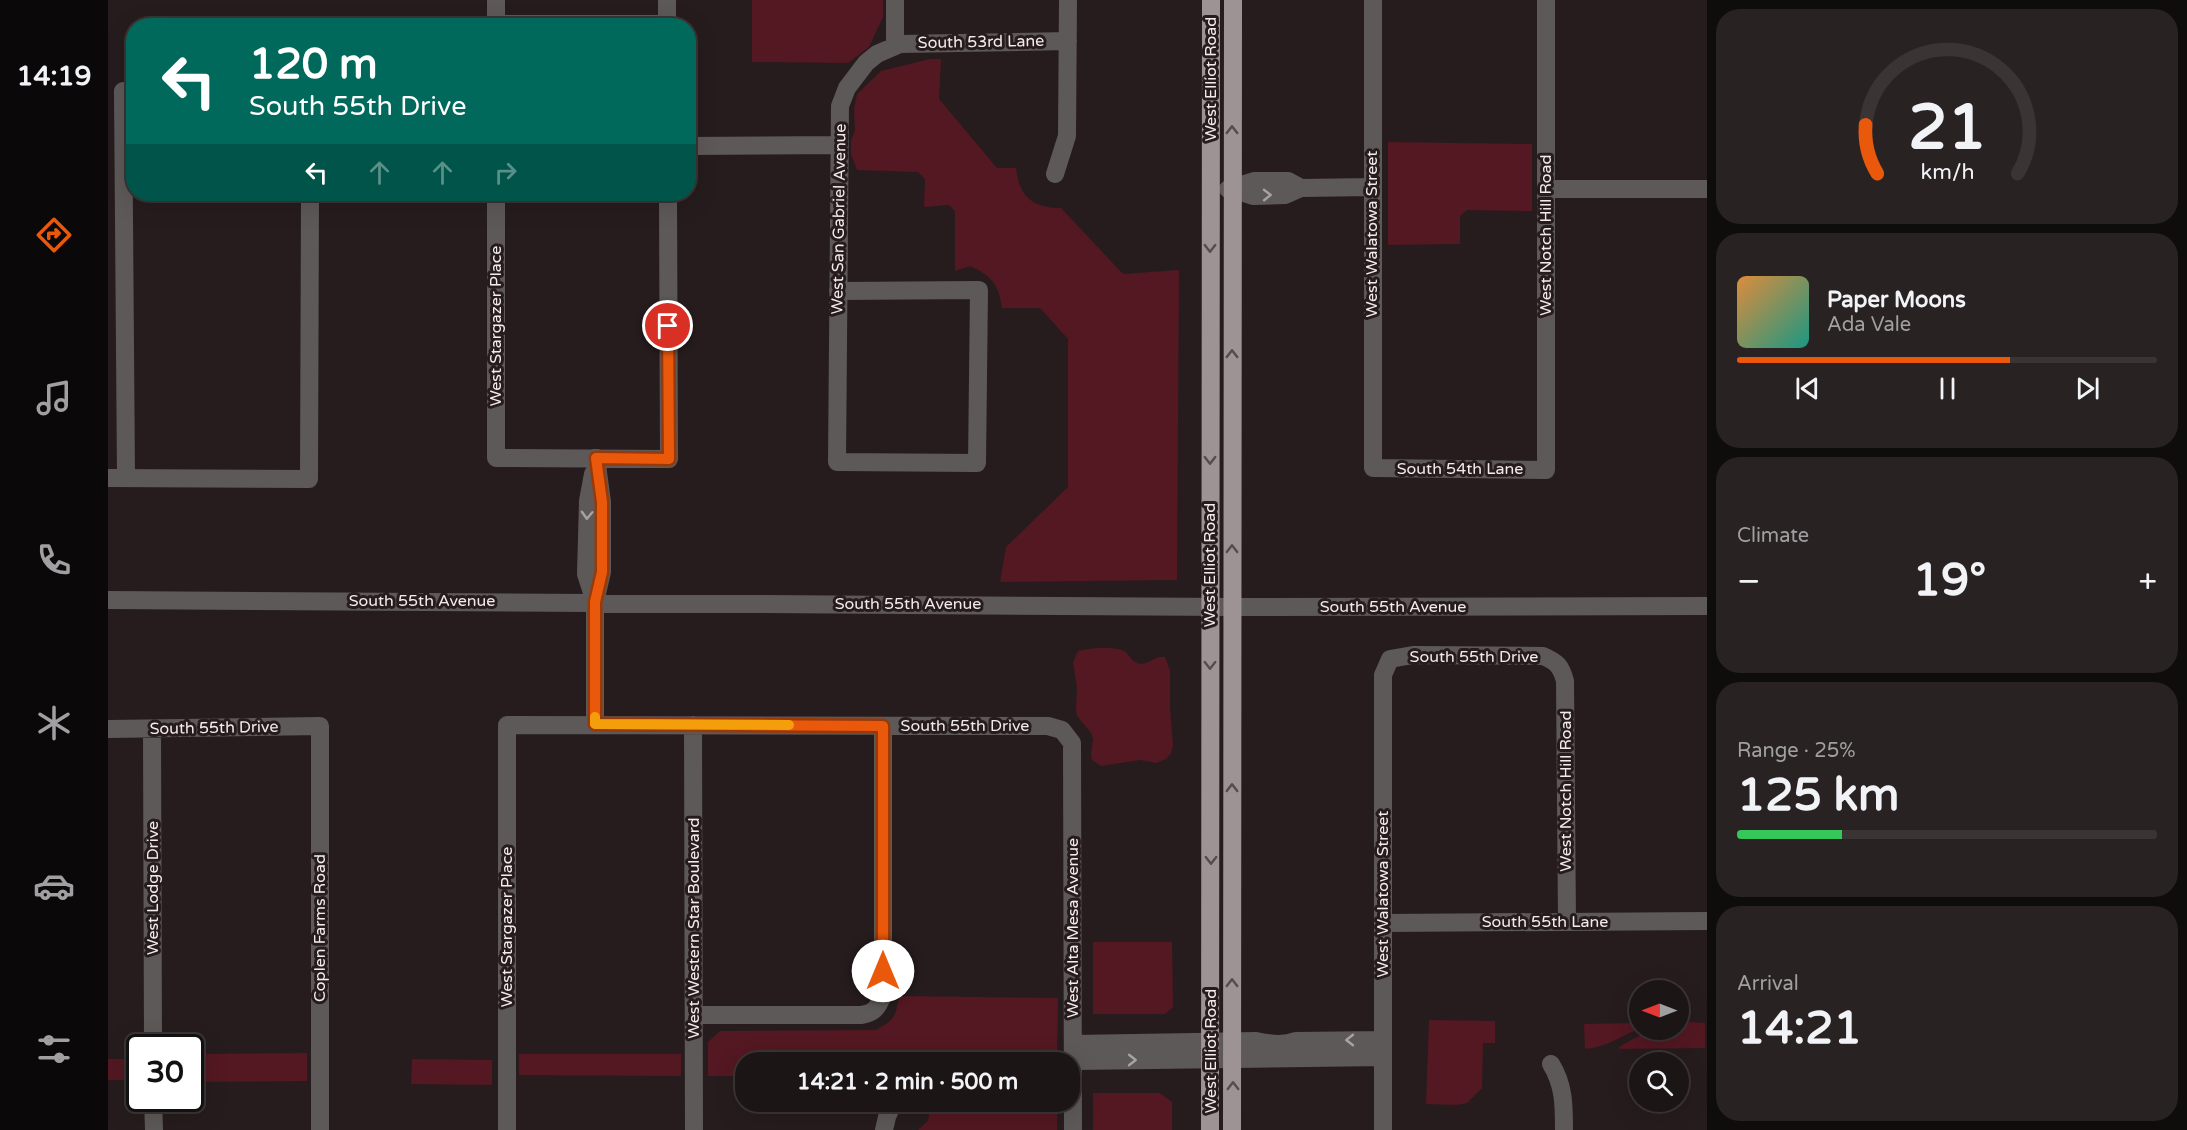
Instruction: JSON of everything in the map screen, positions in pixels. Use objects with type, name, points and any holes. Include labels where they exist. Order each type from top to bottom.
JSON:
[{"type":"main road","name":"West Elliot Road","points":[[1210,1130],[1211,0]]},
{"type":"main road","name":"West Elliot Road","points":[[1232,1130],[1233,0]]},
{"type":"street","points":[[496,0],[496,18]]},
{"type":"street","points":[[666,18],[667,0]]},
{"type":"street","points":[[895,0],[895,46]]},
{"type":"street","points":[[1055,174],[1067,136],[1068,0]]},
{"type":"street","name":"West Walatowa Street","points":[[1372,0],[1373,468]]},
{"type":"street","name":"West Notch Hill Road","points":[[1546,0],[1546,470]]},
{"type":"street","name":"South 53rd Lane","points":[[895,46],[922,42],[1068,41]]},
{"type":"street","name":"West San Gabriel Avenue","points":[[838,291],[979,290],[977,463],[837,462],[838,291],[840,106],[847,88],[866,63],[877,54],[895,46]]},
{"type":"street","points":[[121,90],[126,477]]},
{"type":"street","points":[[696,146],[840,145]]},
{"type":"street","points":[[1211,189],[1232,189],[1253,196],[1286,195],[1301,188],[1372,187]]},
{"type":"street","points":[[1546,189],[1707,189]]},
{"type":"street","points":[[108,478],[309,479],[310,201]]},
{"type":"street","name":"West Stargazer Place","points":[[496,201],[496,458],[596,458]]},
{"type":"street","points":[[595,724],[595,602],[586,574],[588,501],[596,458],[669,459],[668,201]]},
{"type":"street","name":"South 54th Lane","points":[[1373,468],[1546,470]]},
{"type":"street","name":"South 55th Avenue","points":[[108,600],[1210,607],[1707,606]]},
{"type":"street","name":"South 55th Drive","points":[[1390,659],[1413,656],[1543,656],[1557,662]]},
{"type":"street","name":"West Walatowa Street","points":[[1383,1130],[1383,675],[1390,659]]},
{"type":"street","name":"West Notch Hill Road","points":[[1557,662],[1562,667],[1565,681],[1567,921]]},
{"type":"street","name":"West Stargazer Place","points":[[507,725],[507,1130]]},
{"type":"street","name":"South 55th Drive","points":[[507,725],[1048,726],[1062,730]]},
{"type":"street","name":"West Western Star Boulevard","points":[[693,725],[694,1130]]},
{"type":"street","name":"South 55th Drive","points":[[108,729],[320,726]]},
{"type":"street","name":"Coplen Farms Road","points":[[320,726],[320,1130]]},
{"type":"street","points":[[694,1015],[861,1015],[875,1010],[883,994],[883,726]]},
{"type":"street","name":"West Lodge Drive","points":[[152,729],[153,1034]]},
{"type":"street","name":"West Alta Mesa Avenue","points":[[1062,730],[1072,743],[1073,1052]]},
{"type":"street","name":"South 55th Lane","points":[[1383,922],[1707,921]]},
{"type":"street","points":[[1233,1050],[1267,1036],[1288,1036],[1296,1049]]},
{"type":"street","points":[[1073,1052],[1383,1049]]},
{"type":"street","points":[[1551,1064],[1564,1096],[1564,1130]]},
{"type":"street","points":[[153,1112],[154,1130]]},
{"type":"street","points":[[884,1130],[889,1112]]},
{"type":"street","name":"West Alta Mesa Avenue","points":[[1073,1112],[1073,1130]]},
{"type":"shaded area","points":[[752,0],[883,0],[883,17],[869,47],[848,63],[752,62]]},
{"type":"shaded area","points":[[930,59],[941,59],[939,99],[997,168],[1016,168],[1020,186],[1029,199],[1043,206],[1061,208],[1123,274],[1179,270],[1177,580],[1000,582],[1006,547],[1068,487],[1068,339],[1040,308],[1002,308],[996,287],[983,273],[970,266],[955,271],[955,211],[949,205],[924,207],[925,179],[918,172],[857,170],[851,154],[851,141],[855,130],[854,109],[857,94],[881,71]]},
{"type":"shaded area","points":[[1388,142],[1532,144],[1532,211],[1467,210],[1460,216],[1460,244],[1388,245]]},
{"type":"shaded area","points":[[1096,648],[1123,650],[1135,662],[1141,664],[1165,657],[1170,670],[1173,746],[1166,759],[1156,763],[1140,760],[1101,766],[1092,760],[1091,733],[1077,716],[1077,688],[1073,662],[1078,651]]},
{"type":"shaded area","points":[[1093,942],[1172,942],[1173,1007],[1165,1014],[1093,1014]]},
{"type":"shaded area","points":[[899,996],[1058,998],[1057,1052],[735,1052],[735,1076],[708,1076],[708,1042],[720,1031],[876,1030],[893,1017]]},
{"type":"shaded area","points":[[1429,1020],[1495,1021],[1495,1043],[1483,1043],[1482,1088],[1467,1103],[1426,1104]]},
{"type":"shaded area","points":[[1689,1022],[1705,1023],[1705,1048],[1620,1049],[1619,1047],[1632,1040],[1689,1040]]},
{"type":"shaded area","points":[[1629,1023],[1629,1033],[1606,1044],[1585,1049],[1584,1024]]},
{"type":"shaded area","points":[[307,1053],[307,1081],[204,1082],[204,1054]]},
{"type":"shaded area","points":[[519,1054],[681,1054],[681,1076],[519,1075]]},
{"type":"shaded area","points":[[108,1059],[126,1059],[126,1080],[108,1080]]},
{"type":"shaded area","points":[[412,1059],[492,1060],[492,1085],[411,1084]]},
{"type":"shaded area","points":[[1093,1093],[1160,1093],[1172,1102],[1172,1130],[1093,1130]]},
{"type":"shaded area","points":[[929,1112],[1057,1112],[1057,1130],[918,1130],[928,1121]]},
{"type":"slow traffic","points":[[595,717],[595,724],[789,725]]},
{"type":"route","points":[[668,326],[669,459],[596,458],[602,502],[602,572],[595,602],[595,724],[883,726],[883,971]]}]
